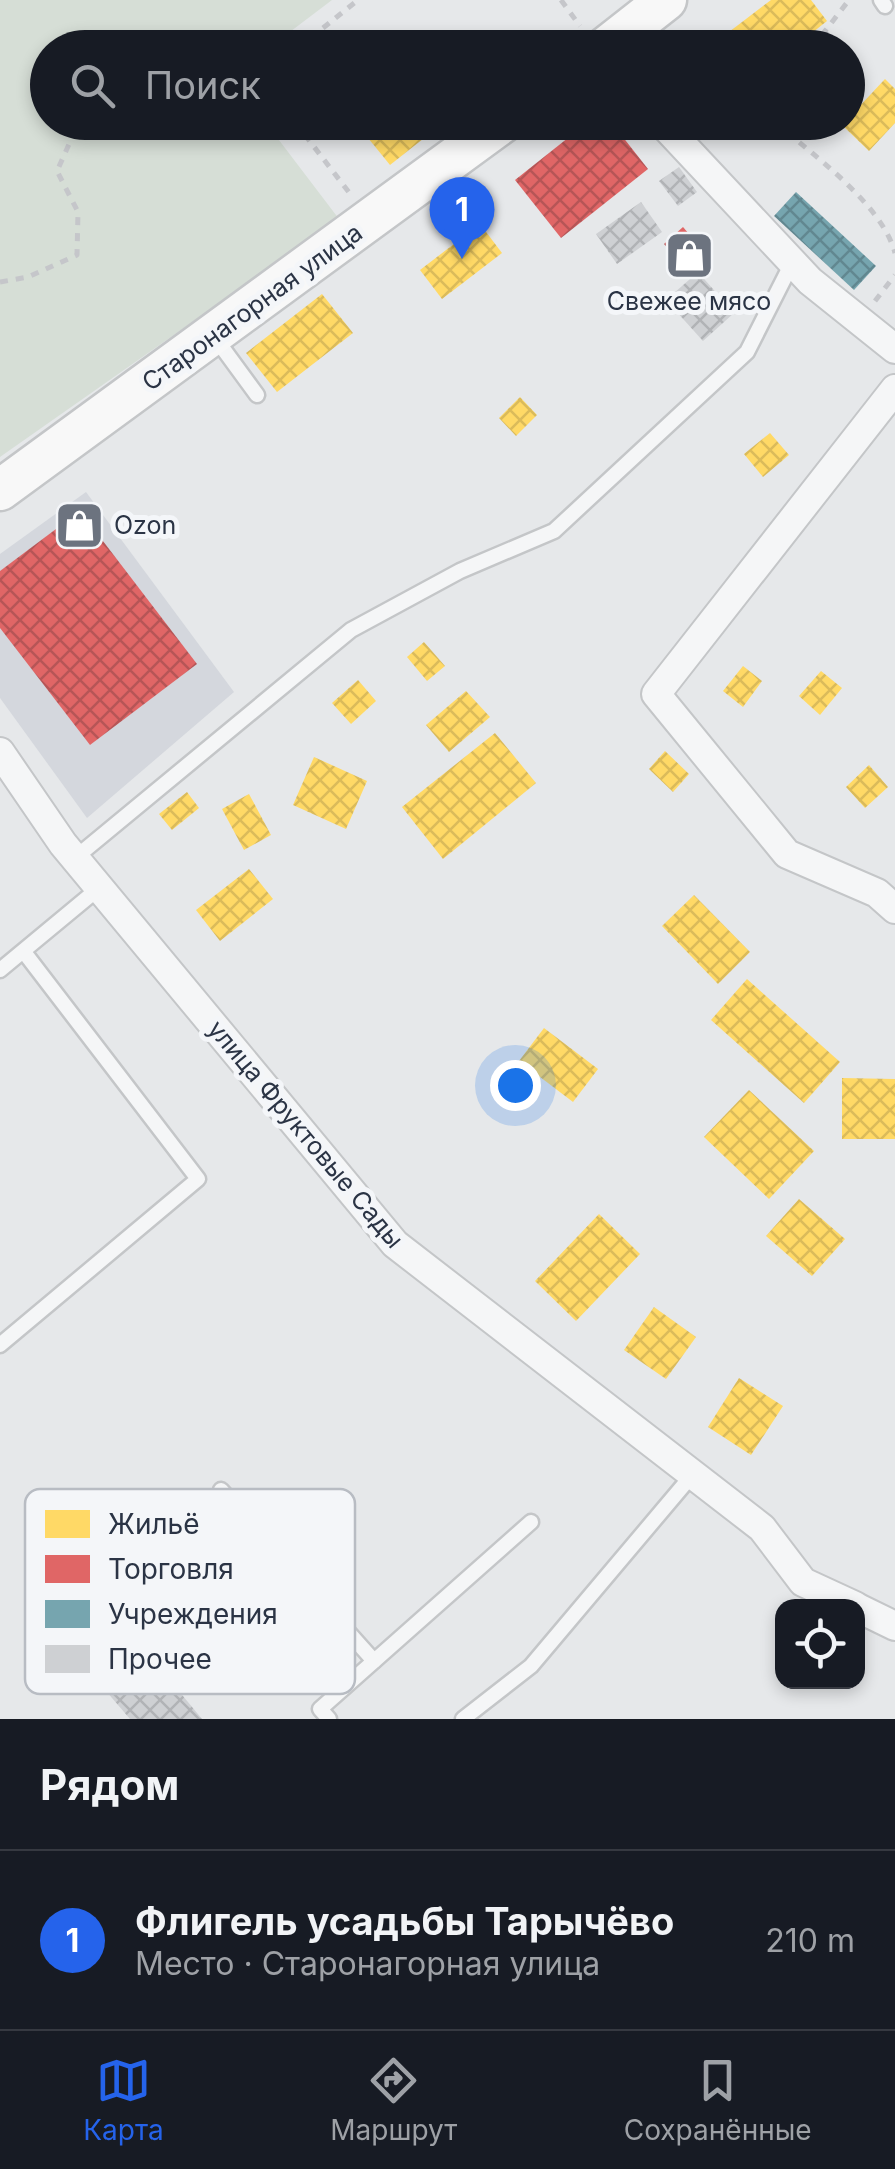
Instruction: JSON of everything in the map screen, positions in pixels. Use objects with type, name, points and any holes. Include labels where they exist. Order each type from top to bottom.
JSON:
[{"type":"main road","points":[[628,30],[666,0]]},
{"type":"main road","name":"Старонагорная улица","points":[[0,490],[479,140]]},
{"type":"street","points":[[677,140],[792,263],[857,323],[895,349]]},
{"type":"street","points":[[895,389],[656,694],[787,854],[877,893],[895,910]]},
{"type":"street","name":"улица Фруктовые Сады","points":[[0,752],[75,858],[395,1244],[762,1528],[803,1582],[839,1599]]},
{"type":"street","name":"улица Фруктовые Сады","points":[[865,1611],[895,1626]]},
{"type":"lane","points":[[75,858],[352,630],[460,571],[554,531],[748,352],[792,263]]},
{"type":"lane","points":[[213,335],[257,395]]},
{"type":"lane","points":[[0,970],[100,888]]},
{"type":"lane","points":[[0,1345],[198,1179],[24,952]]},
{"type":"lane","points":[[463,1719],[531,1666],[693,1474]]},
{"type":"lane","points":[[355,1678],[531,1522]]},
{"type":"lane","points":[[355,1640],[374,1661]]},
{"type":"lane","points":[[328,1719],[320,1709],[337,1694]]},
{"type":"path","points":[[320,30],[358,0]]},
{"type":"path","points":[[826,30],[849,0]]},
{"type":"path","points":[[0,282],[28,277],[78,255],[78,212],[57,171],[71,140]]},
{"type":"path","points":[[309,140],[370,220]]},
{"type":"path","points":[[795,140],[854,193],[882,225],[895,253]]},
{"type":"shaded area","points":[[0,0],[332,0],[292,30],[30,30],[30,140],[279,140],[339,219],[0,457]]},
{"type":"shaded area","points":[[86,492],[234,692],[87,818],[0,698],[0,554]]},
{"type":"building: Жильё","points":[[771,0],[811,0],[827,21],[816,30],[732,30]]},
{"type":"building: Жильё","points":[[885,79],[895,89],[895,123],[869,151],[858,140],[865,140],[865,100]]},
{"type":"building: Жильё","points":[[370,140],[422,140],[390,165]]},
{"type":"building: Жильё","points":[[480,224],[502,253],[442,299],[420,270]]},
{"type":"building: Жильё","points":[[322,294],[353,333],[277,392],[246,353]]},
{"type":"building: Жильё","points":[[520,397],[537,415],[516,436],[499,418]]},
{"type":"building: Жильё","points":[[770,433],[789,455],[763,477],[744,454]]},
{"type":"building: Жильё","points":[[424,642],[445,666],[427,681],[407,657]]},
{"type":"building: Жильё","points":[[743,666],[762,681],[743,707],[723,691]]},
{"type":"building: Жильё","points":[[821,671],[842,688],[820,715],[799,696]]},
{"type":"building: Жильё","points":[[358,680],[376,701],[351,724],[332,703]]},
{"type":"building: Жильё","points":[[466,691],[490,717],[449,752],[426,725]]},
{"type":"building: Жильё","points":[[495,733],[536,783],[443,859],[402,807]]},
{"type":"building: Жильё","points":[[665,751],[689,774],[673,792],[649,769]]},
{"type":"building: Жильё","points":[[314,757],[367,781],[346,829],[293,805]]},
{"type":"building: Жильё","points":[[869,765],[888,787],[865,808],[846,787]]},
{"type":"building: Жильё","points":[[187,792],[199,808],[172,830],[159,814]]},
{"type":"building: Жильё","points":[[249,794],[271,835],[244,850],[222,809]]},
{"type":"building: Жильё","points":[[249,869],[273,899],[220,941],[196,910]]},
{"type":"building: Жильё","points":[[694,895],[750,952],[718,984],[662,926]]},
{"type":"building: Жильё","points":[[747,979],[840,1062],[804,1103],[711,1020]]},
{"type":"building: Жильё","points":[[544,1028],[598,1069],[573,1102],[519,1061]]},
{"type":"building: Жильё","points":[[842,1078],[895,1079],[895,1139],[842,1139]]},
{"type":"building: Жильё","points":[[749,1090],[814,1151],[769,1199],[704,1137]]},
{"type":"building: Жильё","points":[[799,1199],[845,1239],[812,1276],[766,1236]]},
{"type":"building: Жильё","points":[[599,1214],[640,1254],[576,1321],[535,1281]]},
{"type":"building: Жильё","points":[[654,1307],[696,1337],[666,1379],[624,1350]]},
{"type":"building: Жильё","points":[[739,1378],[783,1406],[751,1455],[708,1427]]},
{"type":"building: Торговля","points":[[565,140],[625,140],[648,169],[561,238],[515,180]]},
{"type":"building: Торговля","points":[[683,227],[708,256],[690,273],[664,244]]},
{"type":"building: Торговля","points":[[80,511],[197,664],[90,745],[0,628],[0,571]]},
{"type":"building: Учреждения","points":[[796,192],[876,266],[854,290],[774,216]]},
{"type":"building: Прочее","points":[[679,167],[697,192],[678,206],[659,181]]},
{"type":"building: Прочее","points":[[641,202],[662,232],[617,264],[596,234]]},
{"type":"building: Прочее","points":[[698,272],[734,313],[703,341],[666,300]]},
{"type":"building: Прочее","points":[[109,1694],[181,1694],[202,1719],[130,1719]]},
{"type":"place","name":"Свежее мясо","points":[[689,255]]},
{"type":"place","name":"Флигель усадьбы Тарычёво","points":[[462,259]]},
{"type":"place","name":"Ozon","points":[[79,525]]}]
